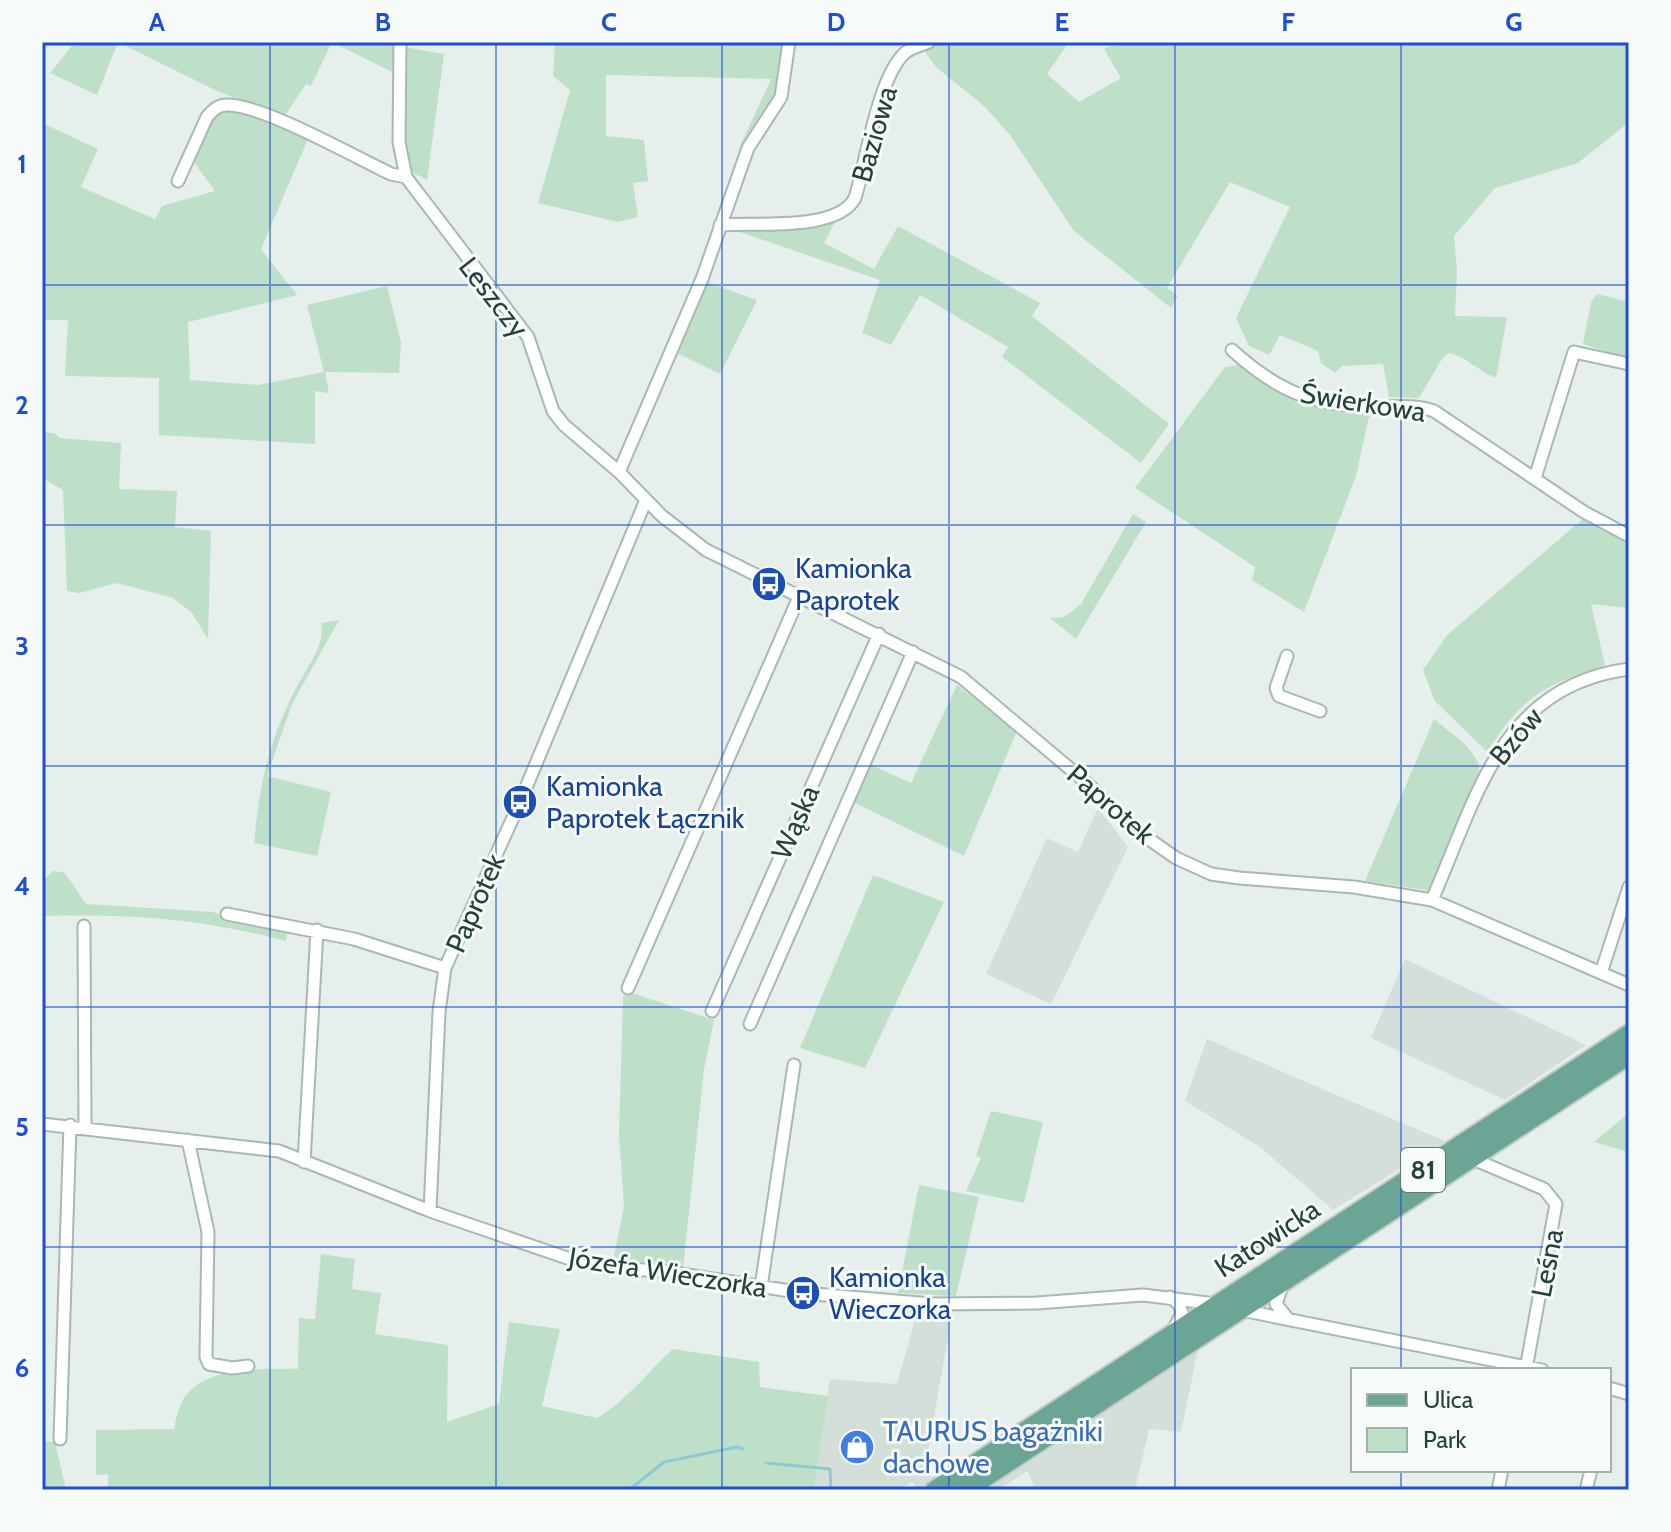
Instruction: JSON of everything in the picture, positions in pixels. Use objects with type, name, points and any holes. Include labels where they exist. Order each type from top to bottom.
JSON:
[{"type":"main road","name":"Katowicka","points":[[935,1490],[1629,1034]]},
{"type":"main road","name":"Katowicka","points":[[966,1490],[1629,1055]]},
{"type":"street","name":"Leszczy","points":[[400,42],[399,142],[406,177],[469,264],[528,337],[553,411],[564,425]]},
{"type":"street","points":[[619,472],[696,293],[748,148],[781,97],[789,42]]},
{"type":"street","name":"Baziowa","points":[[720,225],[820,221],[844,213],[855,198],[887,84],[895,66],[905,53],[929,42]]},
{"type":"street","points":[[178,181],[207,117],[213,110],[229,104],[260,112],[391,174],[406,177]]},
{"type":"street","name":"Świerkowa","points":[[1232,350],[1262,377],[1298,395],[1369,407],[1415,406],[1434,411],[1584,512],[1629,536]]},
{"type":"street","points":[[1535,478],[1574,352],[1629,364]]},
{"type":"street","name":"Paprotek","points":[[564,425],[706,550],[961,677],[1133,828],[1176,858],[1225,876],[1354,887],[1432,900],[1629,985]]},
{"type":"street","name":"Paprotek","points":[[227,914],[317,930],[445,968],[520,802],[646,500]]},
{"type":"street","points":[[628,988],[799,597]]},
{"type":"street","name":"Wąska","points":[[712,1011],[879,634]]},
{"type":"street","points":[[750,1024],[913,652]]},
{"type":"street","points":[[1287,656],[1276,688],[1279,696],[1320,711]]},
{"type":"street","name":"Bzów","points":[[1432,900],[1486,772],[1508,737],[1537,708],[1572,684],[1629,669]]},
{"type":"street","points":[[1601,973],[1629,887]]},
{"type":"street","points":[[84,926],[85,1127]]},
{"type":"street","points":[[304,1162],[317,930]]},
{"type":"street","points":[[430,1211],[439,1012],[445,968]]},
{"type":"street","points":[[761,1287],[794,1065]]},
{"type":"street","name":"Józefa Wieczorka","points":[[42,1124],[279,1151],[430,1211],[570,1259],[609,1268],[662,1271],[761,1287],[931,1304],[1170,1297],[1216,1304]]},
{"type":"street","points":[[60,1439],[70,1125]]},
{"type":"street","points":[[188,1140],[208,1232],[206,1357],[209,1364],[218,1367],[248,1366]]},
{"type":"street","name":"Leśna","points":[[1473,1159],[1544,1189],[1556,1204],[1526,1368]]},
{"type":"street","points":[[1284,1282],[1276,1304],[1282,1315],[1292,1321]]},
{"type":"street","points":[[1167,1337],[1182,1313],[1179,1304],[1170,1297]]},
{"type":"street","points":[[1241,1310],[1526,1368]]},
{"type":"shaded area","points":[[1098,808],[1128,847],[1051,1004],[986,974],[1047,838],[1078,852]]},
{"type":"shaded area","points":[[1405,959],[1586,1045],[1505,1100],[1371,1038]]},
{"type":"shaded area","points":[[1207,1039],[1445,1141],[1333,1210],[1260,1147],[1185,1101]]},
{"type":"shaded area","points":[[918,1309],[953,1309],[925,1468],[932,1477],[1198,1350],[1181,1432],[1149,1429],[1135,1490],[1036,1490],[1027,1471],[998,1490],[920,1490],[912,1482],[900,1490],[814,1490],[830,1379],[897,1384]]},
{"type":"green space","points":[[75,42],[118,42],[97,95],[50,73]]},
{"type":"green space","points":[[118,42],[332,42],[311,86],[306,84],[284,117],[217,91]]},
{"type":"green space","points":[[332,42],[395,42],[392,72]]},
{"type":"green space","points":[[555,42],[786,42],[775,102],[745,148],[740,146],[771,79],[606,75],[606,136],[644,140],[648,181],[633,183],[638,217],[618,222],[538,203],[570,90],[553,76]]},
{"type":"green space","points":[[933,42],[1069,42],[1047,74],[1079,102],[1121,78],[1104,49],[1122,42],[1629,42],[1629,122],[1578,163],[1495,188],[1454,236],[1457,271],[1455,316],[1507,317],[1496,378],[1449,353],[1442,359],[1419,398],[1389,397],[1383,364],[1342,366],[1335,373],[1321,363],[1318,351],[1280,335],[1269,355],[1249,346],[1236,318],[1290,207],[1230,182],[1167,288],[1178,296],[1171,308],[1074,231],[1010,135],[985,107],[936,67],[925,52]]},
{"type":"green space","points":[[404,47],[444,54],[427,180],[413,173],[404,146]]},
{"type":"green space","points":[[233,109],[308,139],[261,249],[297,295],[188,322],[190,380],[258,385],[324,372],[307,305],[387,286],[401,342],[399,373],[325,372],[329,393],[315,391],[315,444],[159,435],[159,378],[65,376],[68,320],[42,320],[42,123],[98,149],[81,187],[155,219],[162,206],[215,191],[193,161],[211,119],[218,111]]},
{"type":"green space","points":[[835,222],[824,243],[874,269],[898,226],[1040,303],[1032,316],[1169,424],[1141,463],[1002,357],[1008,347],[920,295],[891,345],[862,333],[880,280],[734,230]]},
{"type":"green space","points":[[707,282],[757,300],[720,374],[677,353]]},
{"type":"green space","points":[[1597,294],[1629,302],[1629,359],[1583,344],[1591,302]]},
{"type":"green space","points":[[1239,365],[1268,386],[1300,399],[1370,412],[1356,476],[1304,612],[1252,580],[1255,567],[1135,488],[1225,367]]},
{"type":"green space","points":[[42,432],[54,433],[60,438],[121,443],[119,489],[177,491],[175,527],[211,531],[208,639],[192,613],[173,598],[117,583],[79,593],[67,591],[63,490],[42,478]]},
{"type":"green space","points":[[1133,514],[1146,522],[1076,639],[1050,618],[1064,617],[1081,604]]},
{"type":"green space","points":[[1584,518],[1629,542],[1629,608],[1591,604],[1605,665],[1566,679],[1537,695],[1512,717],[1487,752],[1435,701],[1423,670],[1447,635]]},
{"type":"green space","points":[[339,620],[292,704],[267,776],[331,792],[317,856],[254,843],[263,778],[281,719],[316,652],[321,638],[321,623]]},
{"type":"green space","points":[[957,685],[1017,731],[964,856],[853,802],[869,764],[911,783]]},
{"type":"green space","points":[[1434,719],[1465,744],[1478,763],[1476,789],[1462,826],[1432,891],[1365,881]]},
{"type":"green space","points":[[53,871],[65,873],[86,904],[213,912],[235,921],[288,929],[286,941],[223,927],[165,919],[42,916],[42,882]]},
{"type":"green space","points":[[873,875],[944,902],[865,1068],[800,1048]]},
{"type":"green space","points":[[632,993],[714,1020],[704,1069],[683,1269],[664,1263],[613,1261],[624,1207],[619,1134],[623,996]]},
{"type":"green space","points":[[991,1111],[1043,1122],[1024,1203],[966,1191],[981,1158],[976,1156]]},
{"type":"green space","points":[[1629,1113],[1629,1152],[1594,1142]]},
{"type":"green space","points":[[919,1185],[979,1197],[956,1296],[898,1293]]},
{"type":"green space","points":[[321,1254],[355,1259],[352,1289],[381,1293],[375,1334],[448,1345],[447,1422],[499,1404],[509,1322],[560,1329],[542,1406],[597,1418],[627,1395],[673,1349],[759,1362],[760,1387],[828,1396],[814,1490],[108,1490],[108,1474],[96,1475],[96,1430],[174,1429],[185,1397],[192,1389],[215,1376],[243,1370],[298,1369],[299,1318],[315,1319]]},
{"type":"green space","points":[[42,1441],[55,1442],[66,1490],[42,1490]]},
{"type":"waterway","points":[[629,1490],[664,1462],[737,1447],[743,1449]]},
{"type":"waterway","points":[[766,1463],[830,1469],[831,1490]]},
{"type":"place","name":"Kamionka Paprotek","points":[[769,584]]},
{"type":"place","name":"Kamionka Paprotek Łącznik","points":[[520,802]]},
{"type":"place","name":"Kamionka Wieczorka","points":[[803,1293]]},
{"type":"place","name":"TAURUS bagażniki dachowe","points":[[857,1447]]}]
